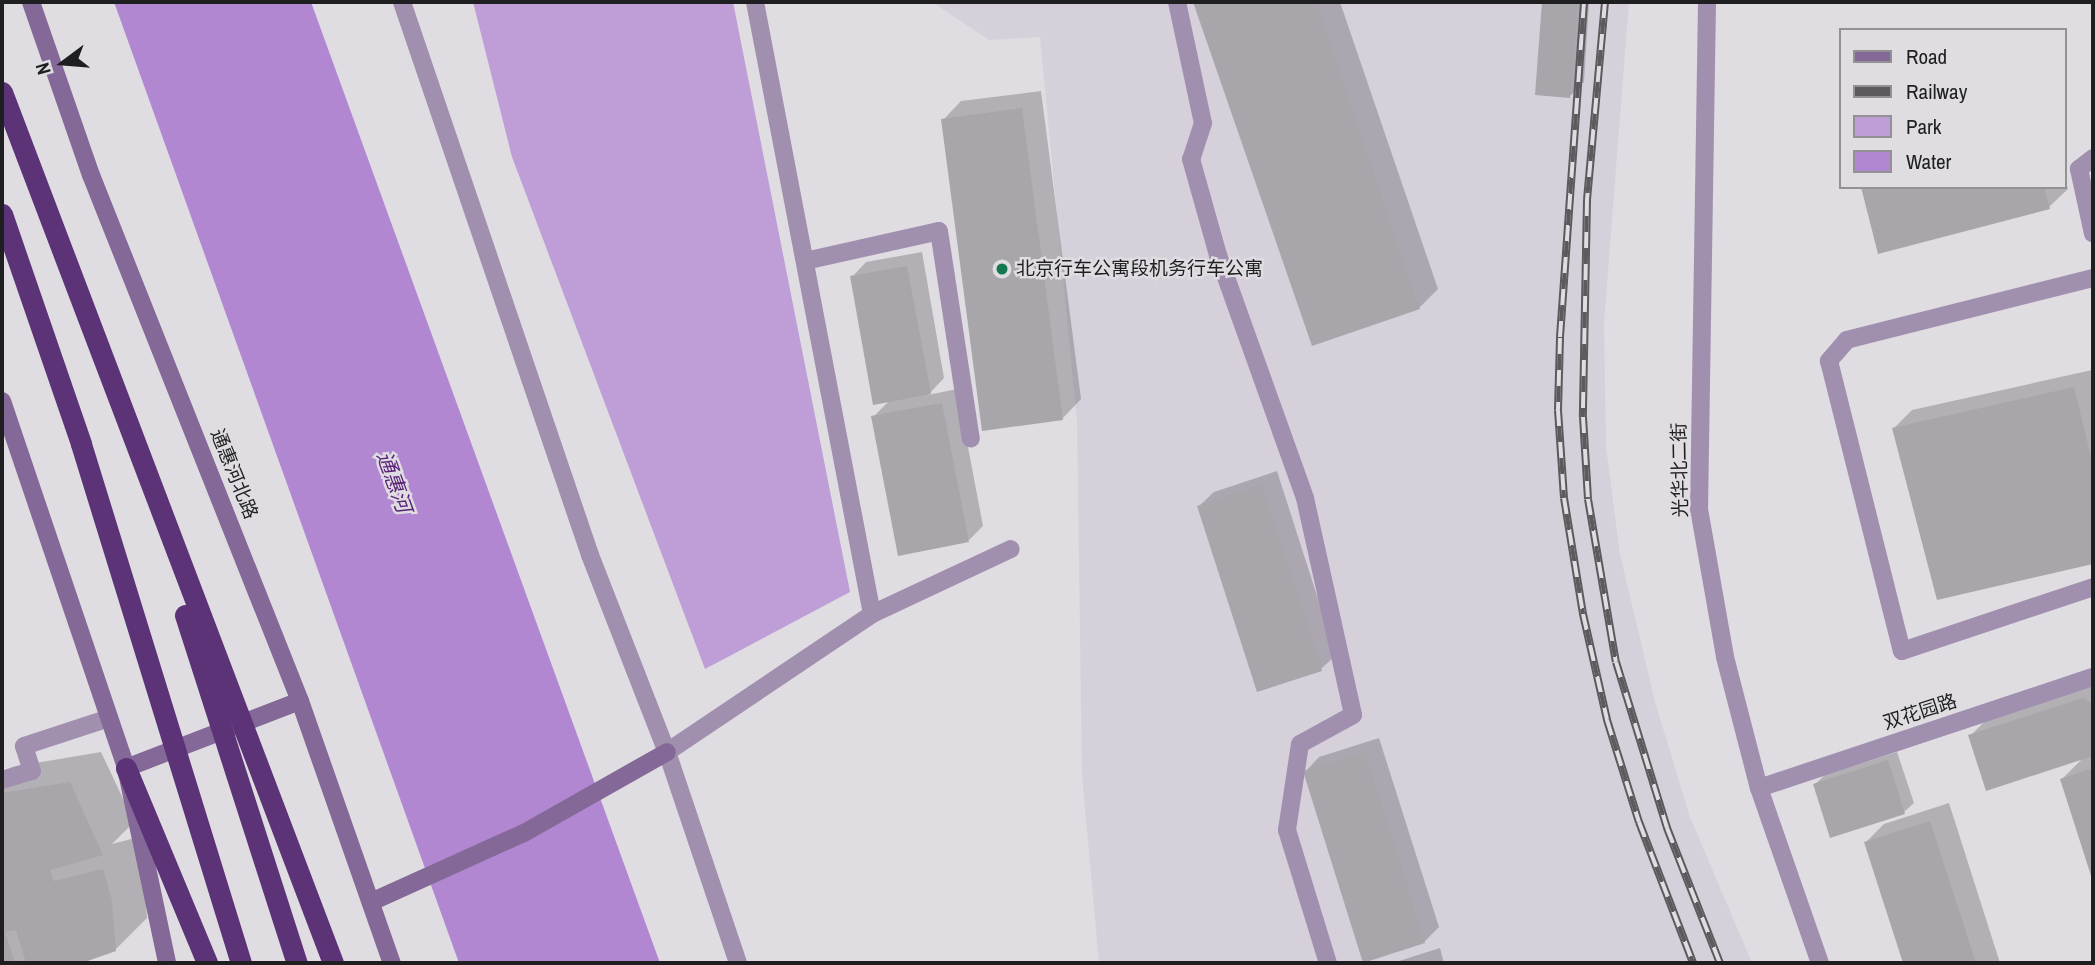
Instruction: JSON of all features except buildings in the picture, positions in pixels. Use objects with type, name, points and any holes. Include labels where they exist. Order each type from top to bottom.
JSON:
[{"type":"highway","points":[[2,92],[116,402],[333,963]]},
{"type":"highway","points":[[2,214],[81,444],[241,963]]},
{"type":"highway","points":[[116,402],[297,963]]},
{"type":"highway","points":[[126,768],[207,963]]},
{"type":"street","name":"通惠河北路","points":[[31,2],[90,175],[300,701],[392,963]]},
{"type":"street","points":[[402,2],[590,555],[667,752],[738,963]]},
{"type":"street","points":[[755,2],[872,614]]},
{"type":"street","points":[[1177,2],[1203,123],[1191,159],[1218,255],[1305,498],[1353,715],[1300,744],[1287,830],[1328,963]]},
{"type":"street","name":"光华北二街","points":[[1707,2],[1699,509],[1725,657],[1759,788],[1820,963]]},
{"type":"street","points":[[2093,158],[2079,169],[2093,234]]},
{"type":"street","points":[[805,261],[939,231],[971,439]]},
{"type":"street","points":[[2093,278],[1847,340],[1829,361],[1902,651],[2093,587]]},
{"type":"street","points":[[2,401],[126,768],[167,963]]},
{"type":"street","points":[[371,902],[524,833],[667,752],[872,614],[1012,549]]},
{"type":"street","name":"双花园路","points":[[1759,788],[2093,677]]},
{"type":"street","points":[[126,768],[300,701]]},
{"type":"street","points":[[2,780],[32,771],[24,746],[109,718]]},
{"type":"shaded area","points":[[932,2],[1629,2],[1604,323],[1606,447],[1620,554],[1655,702],[1690,817],[1752,963],[1099,963],[1082,775],[1077,423],[1040,37],[989,40]]},
{"type":"green space","points":[[473,2],[733,2],[850,592],[705,669],[512,157]]},
{"type":"water","name":"通惠河","points":[[114,2],[311,2],[660,963],[459,963]]},
{"type":"railway","points":[[1584,2],[1560,338],[1558,410],[1564,498],[1583,614],[1607,720],[1639,822],[1693,963]]},
{"type":"railway","points":[[1605,2],[1587,200],[1583,417],[1588,499],[1616,662],[1667,828],[1720,963]]},
{"type":"place","name":"北京行车公寓段机务行车公寓","points":[[1002,269]]}]
